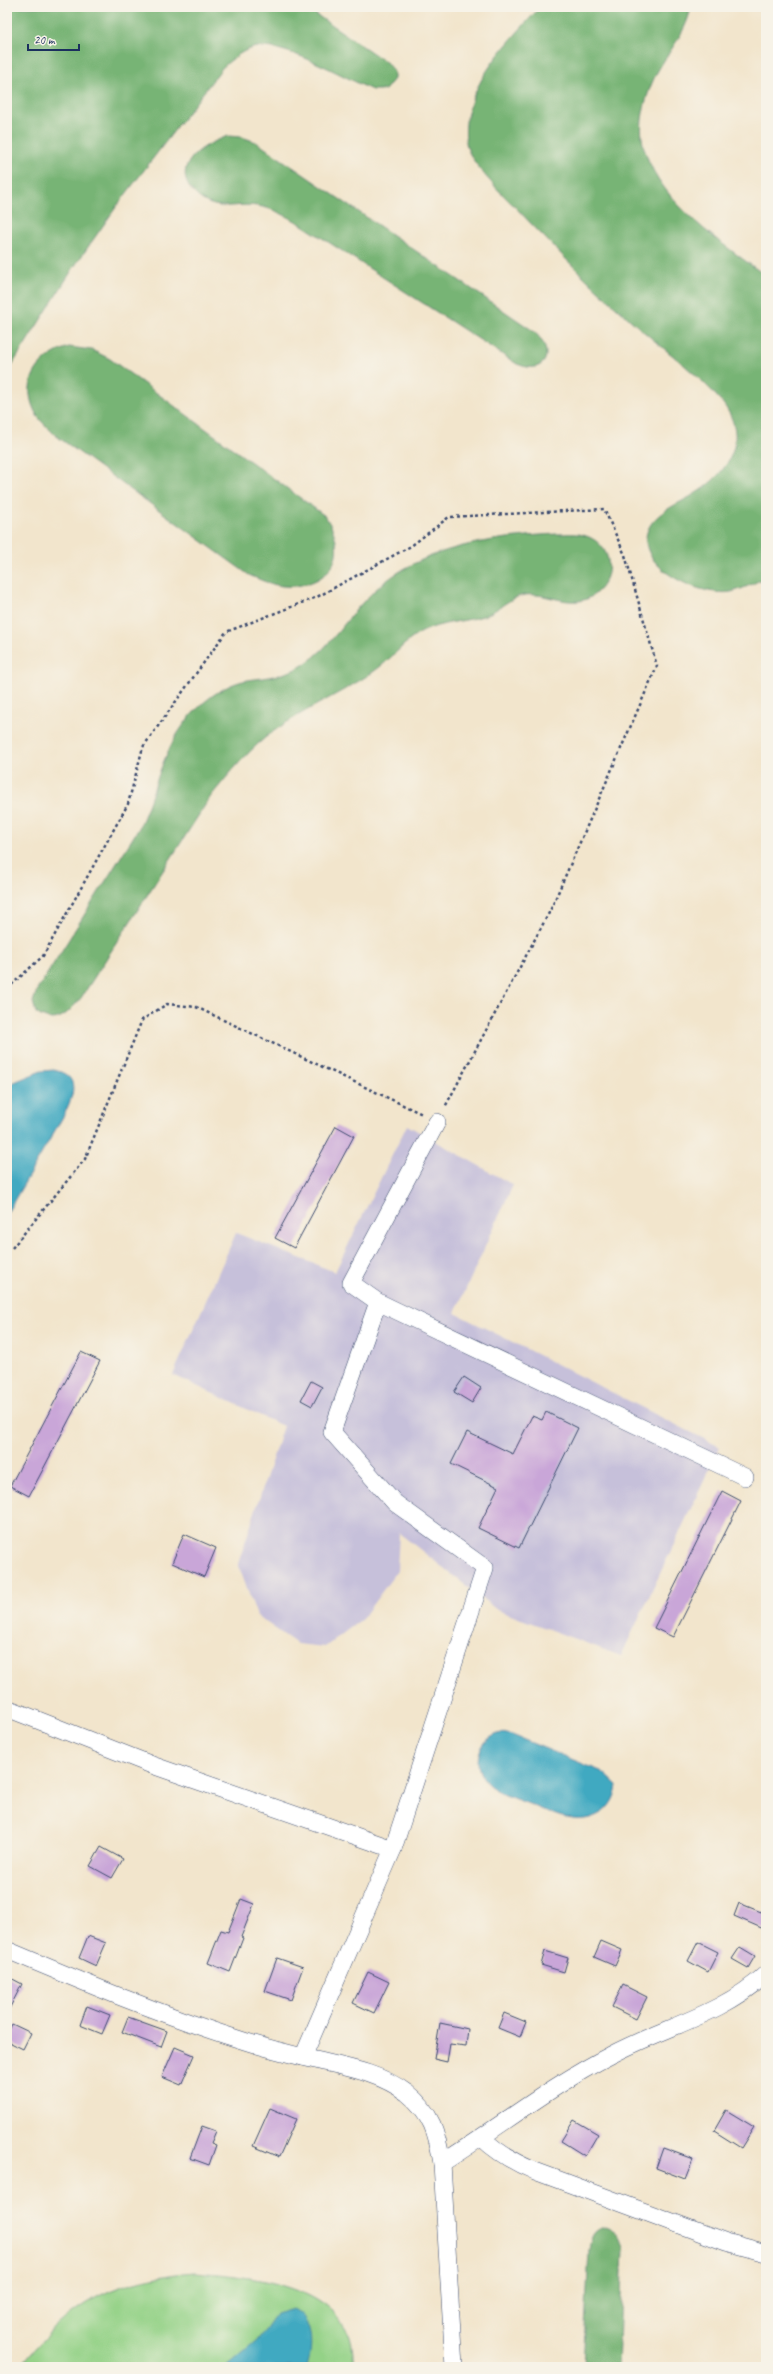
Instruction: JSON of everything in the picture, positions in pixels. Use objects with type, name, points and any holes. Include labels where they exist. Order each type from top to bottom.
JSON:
[{"type":"street","points":[[438,1122],[351,1282],[378,1302],[745,1478]]},
{"type":"street","points":[[303,2057],[393,1849],[485,1568],[395,1503],[332,1432],[378,1302]]},
{"type":"street","points":[[7,1708],[152,1765],[393,1849]]},
{"type":"street","points":[[7,1950],[84,1983],[271,2050],[361,2071],[386,2080],[406,2093],[426,2110],[437,2134],[442,2163],[454,2367]]},
{"type":"street","points":[[442,2163],[575,2076],[611,2055],[730,2002],[752,1987],[766,1974]]},
{"type":"street","points":[[482,2138],[508,2158],[535,2172],[726,2242],[766,2253]]},
{"type":"path","points":[[7,989],[43,956],[128,804],[143,748],[226,632],[317,597],[411,546],[449,517],[604,509],[625,555],[657,666],[550,911],[438,1122],[196,1007],[167,1004],[142,1020],[85,1159],[12,1248]]},
{"type":"shaded area","points":[[407,1125],[513,1185],[455,1313],[720,1447],[621,1656],[497,1610],[399,1533],[397,1571],[362,1619],[325,1647],[297,1644],[257,1616],[238,1564],[283,1426],[173,1375],[236,1233],[335,1272]]},
{"type":"green space","points":[[7,7],[305,7],[386,62],[394,72],[394,79],[385,90],[372,90],[295,54],[279,49],[264,47],[252,48],[232,59],[222,68],[119,203],[74,267],[7,373]]},
{"type":"green space","points":[[540,7],[691,7],[679,37],[652,83],[642,116],[642,133],[645,151],[653,171],[679,206],[713,237],[766,276],[766,577],[740,589],[731,592],[705,590],[691,586],[677,579],[664,571],[654,561],[648,549],[646,537],[648,529],[659,515],[708,484],[719,474],[727,463],[735,440],[734,427],[730,414],[721,401],[703,382],[595,288],[548,241],[489,180],[475,163],[467,147],[466,120],[478,86],[496,58]]},
{"type":"green space","points":[[228,136],[242,137],[256,142],[532,330],[540,337],[544,345],[546,353],[542,364],[536,367],[528,367],[517,364],[299,223],[282,214],[268,208],[253,205],[225,206],[207,203],[187,184],[185,171],[189,162],[198,152],[209,144]]},
{"type":"green space","points":[[69,347],[92,350],[110,359],[325,516],[332,528],[336,540],[334,562],[328,571],[320,578],[308,583],[294,586],[271,584],[249,575],[55,435],[38,417],[32,405],[30,394],[31,383],[34,374],[40,365],[48,358]]},
{"type":"green space","points":[[558,534],[583,535],[600,544],[605,551],[608,560],[607,577],[603,585],[596,593],[587,599],[577,601],[525,595],[507,602],[483,616],[444,624],[422,632],[415,636],[373,672],[298,715],[274,731],[249,753],[211,796],[81,998],[71,1009],[56,1019],[43,1017],[36,1013],[33,1002],[37,990],[139,828],[161,768],[174,740],[183,726],[200,706],[212,696],[233,684],[283,674],[303,665],[313,658],[331,640],[372,593],[391,577],[412,564],[435,554],[459,547],[509,538]]},
{"type":"green space","points":[[605,2227],[617,2235],[621,2241],[623,2249],[618,2367],[583,2367],[589,2250],[595,2232]]},
{"type":"green space","points":[[194,2272],[236,2276],[282,2285],[304,2293],[323,2304],[339,2319],[350,2337],[354,2367],[20,2367],[38,2345],[57,2326],[75,2310],[95,2298],[116,2288],[139,2281]]},
{"type":"water","points":[[54,1070],[69,1077],[72,1082],[73,1088],[70,1101],[64,1115],[7,1213],[7,1085],[41,1071]]},
{"type":"water","points":[[502,1733],[512,1735],[603,1772],[617,1785],[615,1796],[604,1811],[585,1819],[576,1819],[557,1815],[499,1792],[490,1786],[484,1779],[478,1764],[479,1755],[486,1741],[493,1736]]},
{"type":"water","points":[[293,2309],[300,2313],[305,2319],[310,2334],[311,2343],[307,2367],[226,2367],[257,2341],[276,2314]]},
{"type":"building","points":[[336,1126],[354,1136],[294,1248],[275,1238]]},
{"type":"building","points":[[81,1352],[100,1361],[29,1496],[10,1486]]},
{"type":"building","points":[[464,1377],[481,1388],[472,1403],[454,1392]]},
{"type":"building","points":[[311,1381],[322,1387],[312,1406],[301,1400]]},
{"type":"building","points":[[546,1412],[578,1428],[519,1548],[478,1528],[498,1487],[451,1464],[467,1432],[513,1454],[532,1416],[542,1420]]},
{"type":"building","points":[[722,1491],[741,1501],[673,1637],[654,1628]]},
{"type":"building","points":[[184,1534],[216,1548],[204,1577],[172,1563]]},
{"type":"building","points":[[101,1847],[123,1859],[112,1878],[90,1866]]},
{"type":"building","points":[[241,1899],[254,1904],[241,1937],[243,1938],[230,1972],[208,1963],[221,1930],[228,1932]]},
{"type":"building","points":[[739,1903],[766,1914],[766,1930],[734,1916]]},
{"type":"building","points":[[88,1936],[106,1943],[96,1966],[79,1958]]},
{"type":"building","points":[[601,1941],[622,1950],[615,1966],[594,1957]]},
{"type":"building","points":[[698,1942],[718,1952],[708,1972],[688,1961]]},
{"type":"building","points":[[740,1947],[755,1956],[748,1968],[732,1959]]},
{"type":"building","points":[[545,1951],[568,1958],[564,1972],[541,1965]]},
{"type":"building","points":[[277,1958],[303,1967],[291,2000],[265,1991]]},
{"type":"building","points":[[368,1972],[389,1982],[374,2013],[353,2003]]},
{"type":"building","points":[[7,1976],[22,1984],[7,2013]]},
{"type":"building","points":[[623,1985],[647,1997],[636,2019],[612,2007]]},
{"type":"building","points":[[87,2006],[110,2015],[102,2034],[80,2025]]},
{"type":"building","points":[[504,2013],[526,2022],[520,2037],[498,2028]]},
{"type":"building","points":[[128,2017],[167,2031],[161,2047],[122,2032]]},
{"type":"building","points":[[440,2023],[468,2029],[466,2046],[450,2044],[447,2062],[434,2059]]},
{"type":"building","points":[[12,2024],[31,2033],[23,2049],[7,2041],[7,2034]]},
{"type":"building","points":[[175,2047],[194,2055],[181,2085],[162,2077]]},
{"type":"building","points":[[270,2108],[296,2119],[279,2157],[253,2146]]},
{"type":"building","points":[[726,2110],[754,2127],[741,2148],[714,2131]]},
{"type":"building","points":[[574,2120],[598,2134],[585,2156],[561,2141]]},
{"type":"building","points":[[202,2126],[216,2131],[211,2143],[216,2145],[209,2165],[190,2158]]},
{"type":"building","points":[[663,2148],[693,2159],[685,2179],[656,2168]]}]
